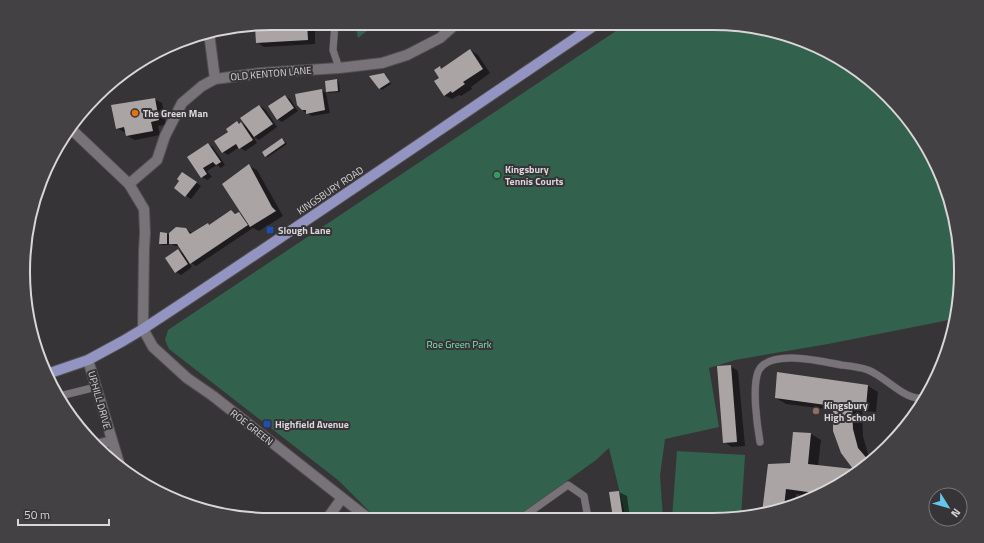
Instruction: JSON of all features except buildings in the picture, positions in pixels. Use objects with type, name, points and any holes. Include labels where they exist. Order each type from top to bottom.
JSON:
[{"type":"main road","name":"KINGSBURY ROAD","points":[[52,372],[88,360],[143,329],[588,30]]},
{"type":"street","name":"OLD KENTON LANE","points":[[129,184],[158,160],[165,136],[182,103],[202,86],[216,79],[260,73],[339,68],[382,63],[407,55],[440,38],[449,30]]},
{"type":"street","points":[[210,38],[216,79]]},
{"type":"street","points":[[74,132],[129,184],[144,208],[145,233],[143,329]]},
{"type":"street","name":"ROE GREEN","points":[[143,329],[153,348],[187,378],[213,396],[361,513]]},
{"type":"street","name":"UPHILL DRIVE","points":[[88,360],[117,457]]},
{"type":"street","points":[[102,443],[112,441]]},
{"type":"street","points":[[331,513],[342,498]]},
{"type":"lane","points":[[334,30],[333,50],[339,68]]},
{"type":"lane","points":[[760,442],[756,410],[756,380],[758,371],[764,364],[780,358],[807,359],[867,369],[909,395],[918,398]]},
{"type":"lane","points":[[64,395],[96,387]]},
{"type":"lane","points":[[528,513],[568,485],[584,496],[587,513]]},
{"type":"green space","points":[[356,30],[368,30],[358,38]]},
{"type":"green space","name":"Roe Green Park","points":[[618,30],[712,30],[744,32],[775,38],[805,48],[833,62],[872,90],[894,112],[913,137],[936,179],[946,209],[952,240],[954,272],[952,303],[949,320],[828,344],[735,360],[709,368],[719,427],[665,439],[660,476],[663,513],[625,513],[609,448],[596,460],[522,513],[371,513],[338,480],[169,349],[165,340],[168,330]]},
{"type":"green space","points":[[677,451],[745,455],[741,511],[672,513]]},
{"type":"place","name":"The Green Man","points":[[135,113]]},
{"type":"place","name":"Kingsbury Tennis Courts","points":[[497,175]]},
{"type":"place","name":"Slough Lane","points":[[270,230]]},
{"type":"place","name":"Kingsbury High School","points":[[816,411]]},
{"type":"place","name":"Highfield Avenue","points":[[267,424]]}]
